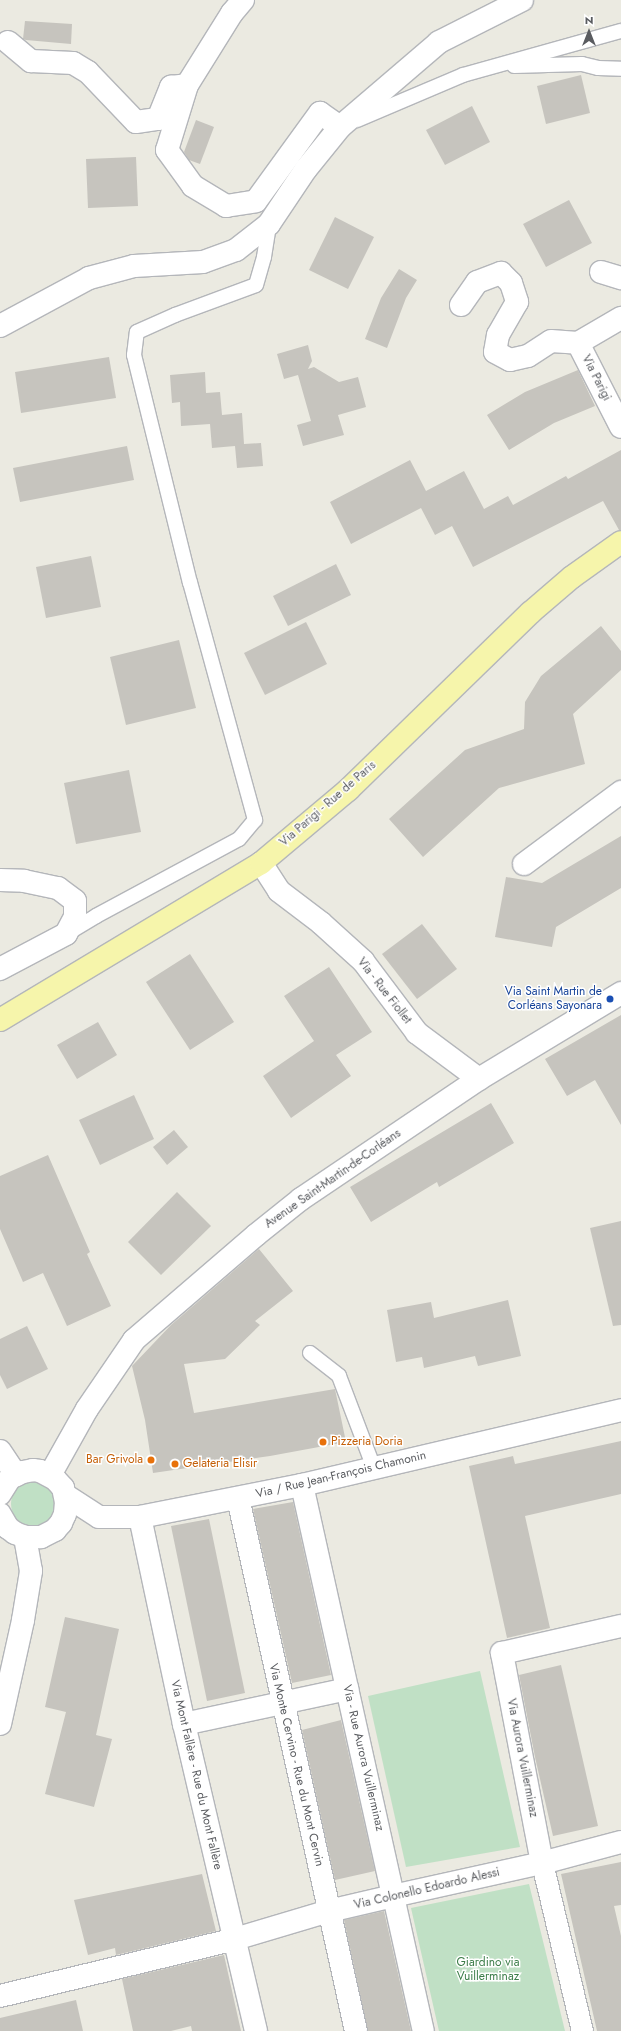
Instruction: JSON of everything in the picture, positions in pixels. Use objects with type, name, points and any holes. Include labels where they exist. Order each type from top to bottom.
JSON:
[{"type":"main road","name":"Via Parigi - Rue de Paris","points":[[0,1020],[261,863],[348,790],[530,613],[572,577],[621,542]]},
{"type":"street","points":[[243,0],[232,13],[187,85],[167,150],[193,186],[226,206],[256,201],[320,113],[340,127]]},
{"type":"street","points":[[0,326],[89,278],[134,266],[203,262],[236,250],[269,224],[306,169],[340,127],[439,42],[522,0]]},
{"type":"street","points":[[8,42],[31,61],[73,63],[88,72],[136,122],[158,119],[171,87],[187,85]]},
{"type":"street","name":"Via Parigi","points":[[461,305],[477,282],[501,273],[511,283],[517,302],[498,335],[495,352],[510,360],[528,356],[551,340],[578,343],[621,427]]},
{"type":"street","points":[[578,343],[621,318]]},
{"type":"street","points":[[524,864],[621,792]]},
{"type":"street","name":"Via - Rue Fiollet","points":[[261,863],[279,891],[322,923],[363,961],[417,1033],[479,1079]]},
{"type":"street","points":[[0,880],[24,881],[58,888],[75,901],[75,917],[66,934],[0,969]]},
{"type":"street","name":"Avenue Saint-Martin-de-Corléans","points":[[50,1475],[87,1409],[134,1340],[250,1239],[301,1199],[479,1079],[621,993]]},
{"type":"street","name":"Via / Rue Jean-François Chamonin","points":[[65,1495],[99,1517],[140,1517],[302,1485],[621,1410]]},
{"type":"street","points":[[0,1451],[16,1475]]},
{"type":"street","points":[[0,1494],[8,1481],[16,1475],[33,1470],[50,1475],[63,1488],[65,1495],[65,1514],[55,1530],[41,1537],[25,1537],[15,1533],[8,1528],[0,1514]]},
{"type":"street","name":"Via - Rue Aurora Vuillerminaz","points":[[302,1485],[423,2031]]},
{"type":"street","name":"Via Monte Cervino - Rue du Mont Cervin","points":[[238,1498],[282,1703],[356,2031]]},
{"type":"street","name":"Via Mont Fallère - Rue du Mont Fallère","points":[[140,1517],[184,1724],[256,2031]]},
{"type":"street","points":[[0,1724],[23,1620],[31,1571],[25,1537]]},
{"type":"street","name":"Via Aurora Vuillerminaz","points":[[542,1863],[502,1653],[621,1626]]},
{"type":"street","points":[[184,1724],[347,1689]]},
{"type":"street","name":"Via Colonello Edoardo Alessi","points":[[0,1996],[235,1939],[330,1911],[542,1863],[621,1842]]},
{"type":"street","points":[[542,1863],[582,2031]]},
{"type":"lane","points":[[340,127],[463,75],[621,30]]},
{"type":"lane","points":[[495,66],[582,64],[598,68],[621,69]]},
{"type":"lane","points":[[66,934],[96,916],[239,839],[255,820],[190,583],[134,355],[137,332],[175,315],[256,286],[264,257],[269,224]]},
{"type":"lane","points":[[310,1353],[340,1376],[374,1468]]},
{"type":"green space","points":[[34,1481],[47,1485],[53,1491],[57,1504],[53,1517],[47,1523],[34,1527],[21,1523],[15,1517],[11,1504],[15,1491],[21,1485]]},
{"type":"green space","points":[[480,1671],[520,1847],[406,1867],[368,1696]]},
{"type":"green space","name":"Giardino via Vuillerminaz","points":[[529,1884],[565,2031],[439,2031],[411,1908]]},
{"type":"building","points":[[25,21],[72,24],[71,44],[23,39]]},
{"type":"building","points":[[581,75],[590,113],[546,124],[537,86]]},
{"type":"building","points":[[472,106],[490,142],[445,165],[426,130]]},
{"type":"building","points":[[196,120],[214,127],[200,164],[189,160],[184,152]]},
{"type":"building","points":[[136,157],[138,206],[88,208],[86,159]]},
{"type":"building","points":[[569,200],[592,243],[546,267],[523,224]]},
{"type":"building","points":[[335,217],[374,237],[348,289],[309,270]]},
{"type":"building","points":[[399,269],[417,280],[406,298],[387,348],[365,339],[381,298]]},
{"type":"building","points":[[308,345],[312,361],[308,369],[314,367],[339,382],[358,377],[366,407],[338,415],[344,435],[303,446],[297,425],[311,421],[298,375],[284,379],[277,354]]},
{"type":"building","points":[[109,357],[116,398],[21,413],[15,372]]},
{"type":"building","points":[[578,370],[595,406],[554,423],[509,450],[487,415],[525,392]]},
{"type":"building","points":[[205,372],[206,393],[220,392],[222,415],[242,413],[244,444],[261,443],[263,466],[237,468],[235,446],[212,448],[210,424],[181,426],[180,402],[172,403],[170,375]]},
{"type":"building","points":[[127,446],[134,480],[20,502],[13,468]]},
{"type":"building","points":[[621,450],[621,530],[619,530],[603,501],[473,567],[452,526],[435,535],[421,508],[351,544],[330,502],[410,460],[426,491],[464,471],[484,509],[508,496],[513,505],[566,476],[568,479]]},
{"type":"building","points":[[91,556],[101,607],[46,618],[36,567]]},
{"type":"building","points":[[336,564],[351,595],[288,626],[273,596]]},
{"type":"building","points":[[306,622],[327,664],[265,695],[244,653]]},
{"type":"building","points":[[601,626],[621,651],[621,670],[573,714],[585,764],[499,788],[423,857],[389,819],[465,750],[524,729],[525,702],[541,676]]},
{"type":"building","points":[[179,640],[196,708],[126,725],[110,657]]},
{"type":"building","points":[[129,770],[141,832],[76,844],[64,783]]},
{"type":"building","points":[[621,836],[621,888],[556,927],[552,947],[495,937],[506,877],[542,883]]},
{"type":"building","points":[[422,924],[457,969],[417,999],[382,954]]},
{"type":"building","points":[[190,954],[234,1022],[190,1050],[146,982]]},
{"type":"building","points":[[329,967],[372,1032],[336,1055],[351,1076],[291,1118],[263,1076],[314,1041],[284,996]]},
{"type":"building","points":[[621,1015],[621,1125],[595,1080],[567,1096],[545,1059]]},
{"type":"building","points":[[98,1022],[117,1055],[77,1079],[57,1045]]},
{"type":"building","points":[[134,1095],[154,1139],[100,1165],[79,1120]]},
{"type":"building","points":[[491,1103],[514,1143],[439,1187],[437,1182],[371,1222],[350,1187]]},
{"type":"building","points":[[174,1130],[188,1147],[167,1165],[153,1147]]},
{"type":"building","points":[[48,1155],[90,1252],[87,1254],[111,1306],[67,1326],[43,1273],[23,1282],[0,1229],[0,1176]]},
{"type":"building","points":[[177,1192],[211,1226],[161,1275],[128,1242]]},
{"type":"building","points":[[621,1221],[621,1325],[613,1326],[590,1228]]},
{"type":"building","points":[[259,1249],[293,1291],[255,1321],[260,1325],[225,1359],[184,1364],[194,1413],[335,1389],[346,1442],[270,1456],[153,1473],[145,1420],[132,1366],[171,1325]]},
{"type":"building","points":[[508,1300],[521,1356],[478,1366],[475,1356],[424,1368],[422,1357],[396,1362],[387,1310],[431,1302],[434,1318]]},
{"type":"building","points":[[27,1326],[48,1369],[7,1389],[0,1375],[0,1339]]},
{"type":"building","points":[[621,1441],[621,1494],[525,1516],[550,1628],[507,1638],[469,1466],[513,1456],[515,1464]]},
{"type":"building","points":[[293,1502],[331,1675],[292,1683],[253,1509]]},
{"type":"building","points":[[209,1519],[245,1693],[207,1701],[171,1526]]},
{"type":"building","points":[[65,1617],[119,1629],[96,1735],[112,1739],[94,1807],[45,1794],[66,1712],[45,1707]]},
{"type":"building","points":[[561,1665],[598,1826],[553,1836],[535,1757],[519,1675]]},
{"type":"building","points":[[341,1720],[375,1871],[335,1880],[302,1730]]},
{"type":"building","points":[[621,1862],[621,1905],[614,1906],[621,1936],[621,2031],[597,2031],[561,1874]]},
{"type":"building","points":[[202,1874],[216,1931],[116,1955],[115,1948],[88,1955],[74,1900]]},
{"type":"building","points":[[384,1911],[411,2031],[368,2031],[344,1920]]},
{"type":"building","points":[[224,1955],[241,2031],[192,2031],[191,2026],[171,2031],[133,2031],[122,1979]]},
{"type":"building","points":[[76,2000],[83,2031],[0,2031],[0,2018]]},
{"type":"place","name":"Via Saint Martin de Corléans Sayonara","points":[[610,999]]},
{"type":"place","name":"Pizzeria Doria","points":[[323,1442]]},
{"type":"place","name":"Bar Grivola","points":[[151,1460]]},
{"type":"place","name":"Gelateria Elisir","points":[[175,1464]]}]
